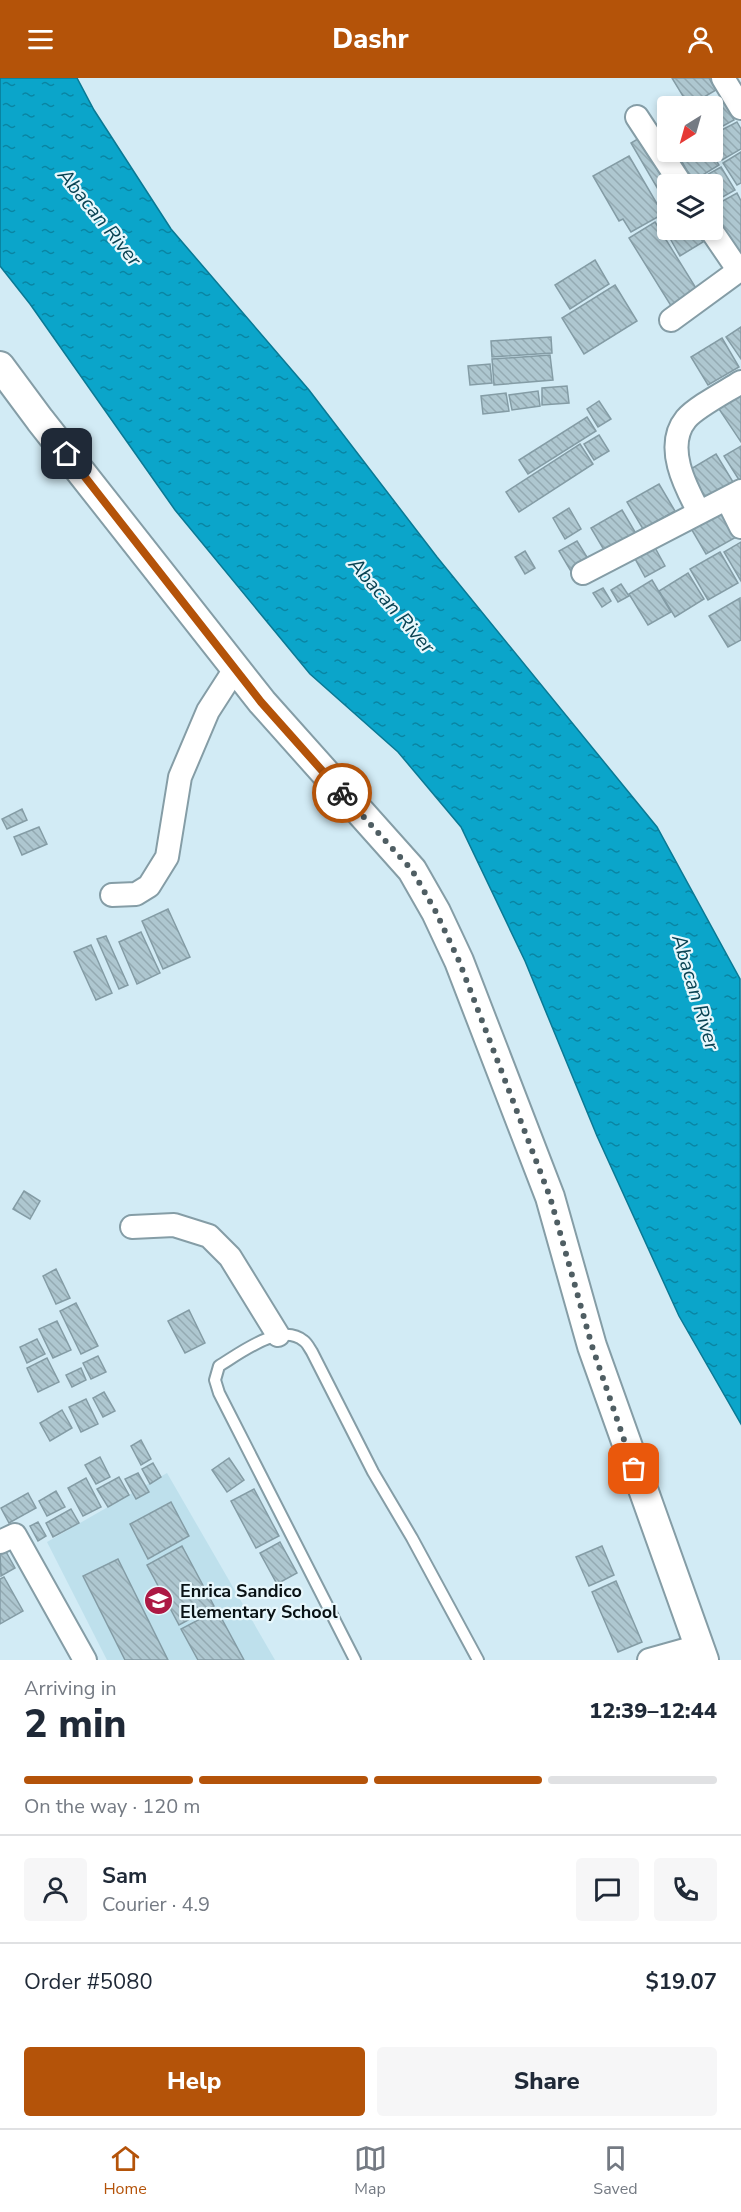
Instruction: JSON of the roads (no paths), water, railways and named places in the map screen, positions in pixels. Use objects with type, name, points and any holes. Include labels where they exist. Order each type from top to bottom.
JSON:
[{"type":"street","points":[[723,78],[741,108]]},
{"type":"street","points":[[637,117],[674,174]]},
{"type":"street","points":[[671,320],[740,270],[718,240]]},
{"type":"street","points":[[0,366],[236,669],[315,762],[412,870],[436,912],[459,961],[550,1197],[592,1346],[641,1489],[675,1574],[701,1653],[649,1660]]},
{"type":"street","points":[[699,512],[680,471],[678,437],[681,427],[688,417],[741,382]]},
{"type":"street","points":[[583,573],[734,495],[741,527]]},
{"type":"street","points":[[112,895],[136,894],[149,886],[167,857],[180,777],[208,711],[236,669]]},
{"type":"street","points":[[132,1227],[174,1225],[209,1236],[230,1257],[278,1335]]},
{"type":"street","points":[[7,1539],[85,1660]]},
{"type":"lane","points":[[355,1660],[255,1468],[215,1380],[219,1366],[263,1339],[278,1335],[291,1335],[304,1340],[373,1472],[412,1538],[478,1660]]},
{"type":"water","name":"Abacan River","points":[[0,78],[77,78],[94,110],[171,229],[309,390],[437,557],[657,827],[740,979],[741,1424],[679,1316],[597,1136],[525,961],[461,827],[398,752],[310,674],[175,510],[30,304],[0,266]]},
{"type":"place","name":"Enrica Sandico Elementary School","points":[[159,1601]]}]
